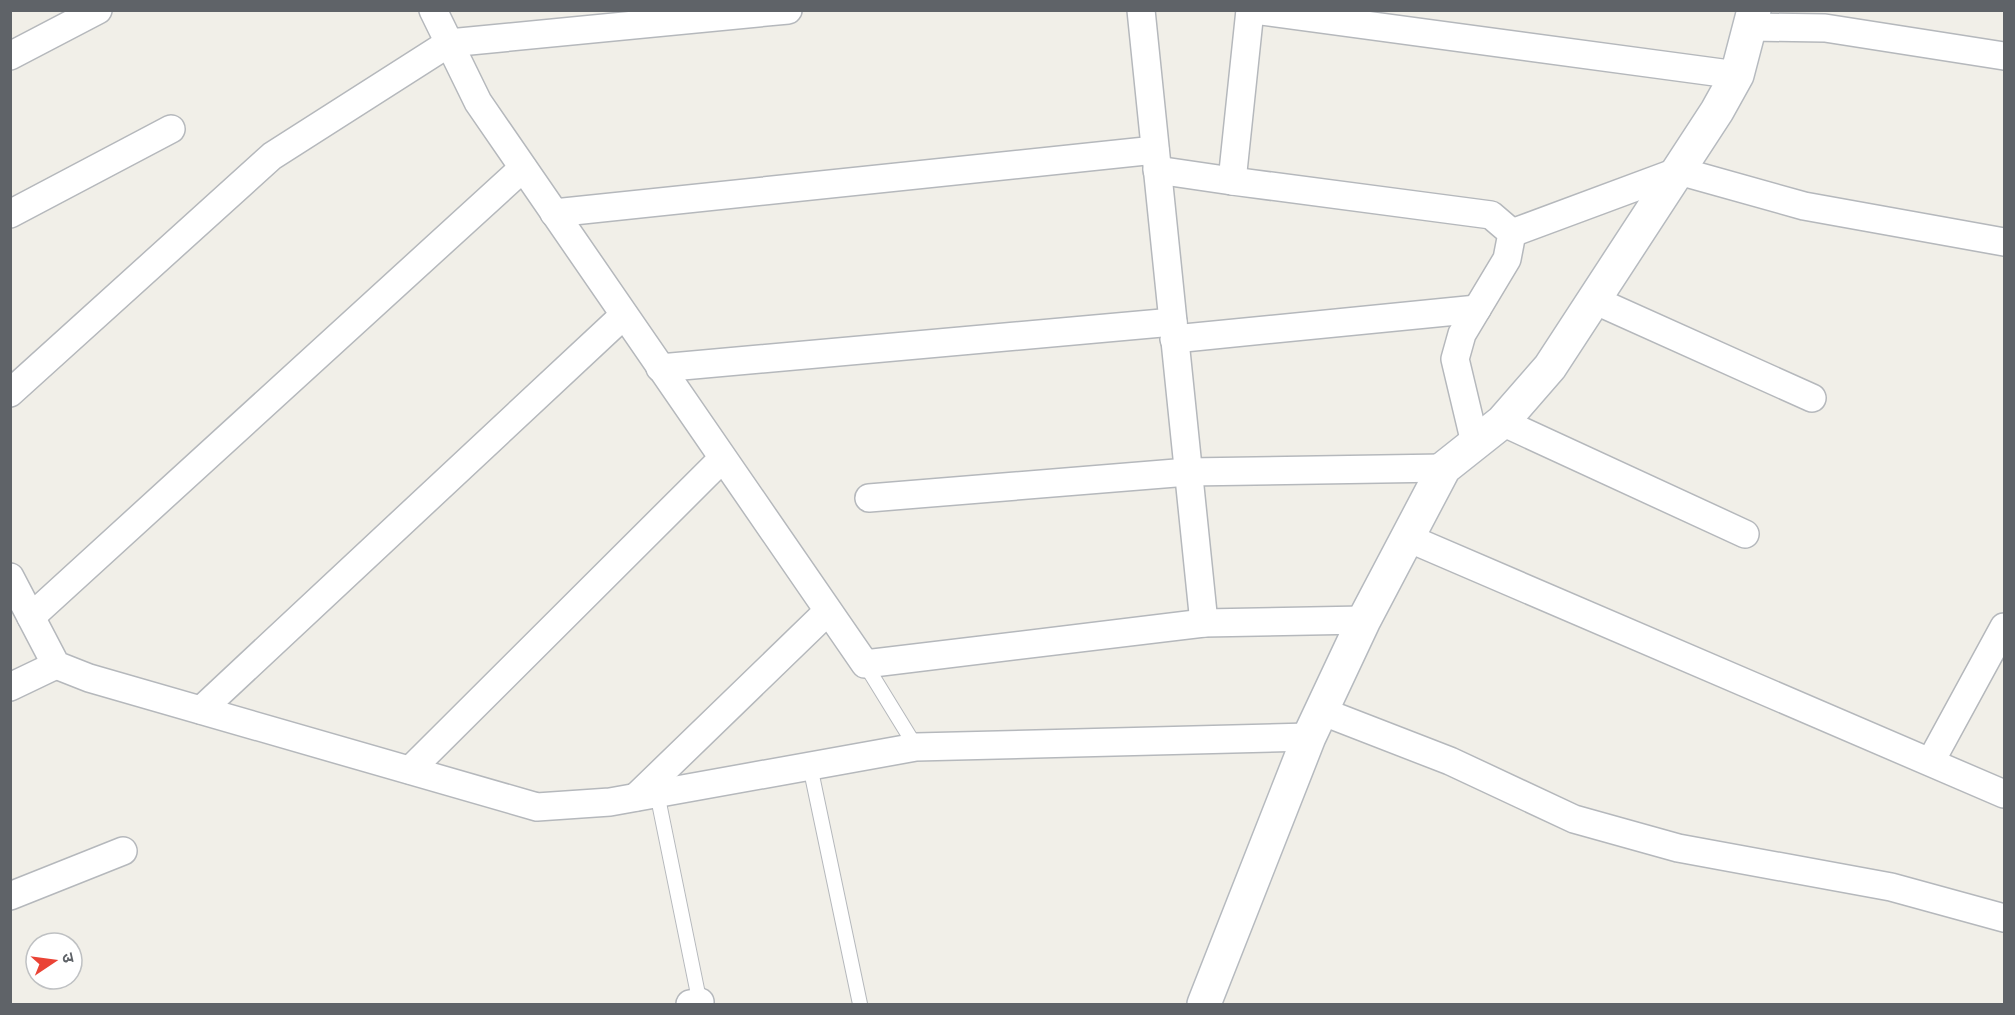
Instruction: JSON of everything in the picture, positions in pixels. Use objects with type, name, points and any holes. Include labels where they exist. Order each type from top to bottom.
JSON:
[{"type":"street","points":[[10,56],[98,10]]},
{"type":"street","points":[[433,10],[478,102],[827,612],[865,664],[1204,623],[1364,620]]},
{"type":"street","points":[[10,393],[272,156],[449,42],[788,10]]},
{"type":"street","points":[[1141,10],[1204,623]]},
{"type":"street","points":[[1232,181],[1252,10],[1737,75]]},
{"type":"street","points":[[1204,1005],[1315,724],[1364,620],[1444,468],[1502,422],[1550,368],[1679,171],[1737,75],[1752,19],[2004,56]]},
{"type":"street","points":[[10,214],[171,129]]},
{"type":"street","points":[[554,213],[1156,160],[1232,181],[1491,215],[1512,233]]},
{"type":"street","points":[[31,617],[523,168]]},
{"type":"street","points":[[1512,233],[1679,171],[1804,206],[2004,242]]},
{"type":"street","points":[[1475,443],[1455,359],[1462,334],[1508,259],[1512,233]]},
{"type":"street","points":[[1594,300],[1812,398]]},
{"type":"street","points":[[660,368],[1477,309]]},
{"type":"street","points":[[201,710],[624,315]]},
{"type":"street","points":[[1502,422],[1745,534]]},
{"type":"street","points":[[410,770],[722,459]]},
{"type":"street","points":[[869,498],[1188,472],[1444,468]]},
{"type":"street","points":[[1408,538],[2004,794]]},
{"type":"street","points":[[10,577],[56,665],[89,678],[537,807],[610,802],[916,747],[1315,724],[1450,761],[1574,819],[1678,848],[1891,887],[2004,918]]},
{"type":"street","points":[[646,795],[827,612]]},
{"type":"street","points":[[1931,761],[2004,631]]},
{"type":"street","points":[[10,687],[56,665]]},
{"type":"street","points":[[10,896],[123,851]]},
{"type":"lane","points":[[865,664],[916,747]]},
{"type":"lane","points":[[810,766],[860,1005]]},
{"type":"lane","points":[[646,795],[697,1004]]}]
